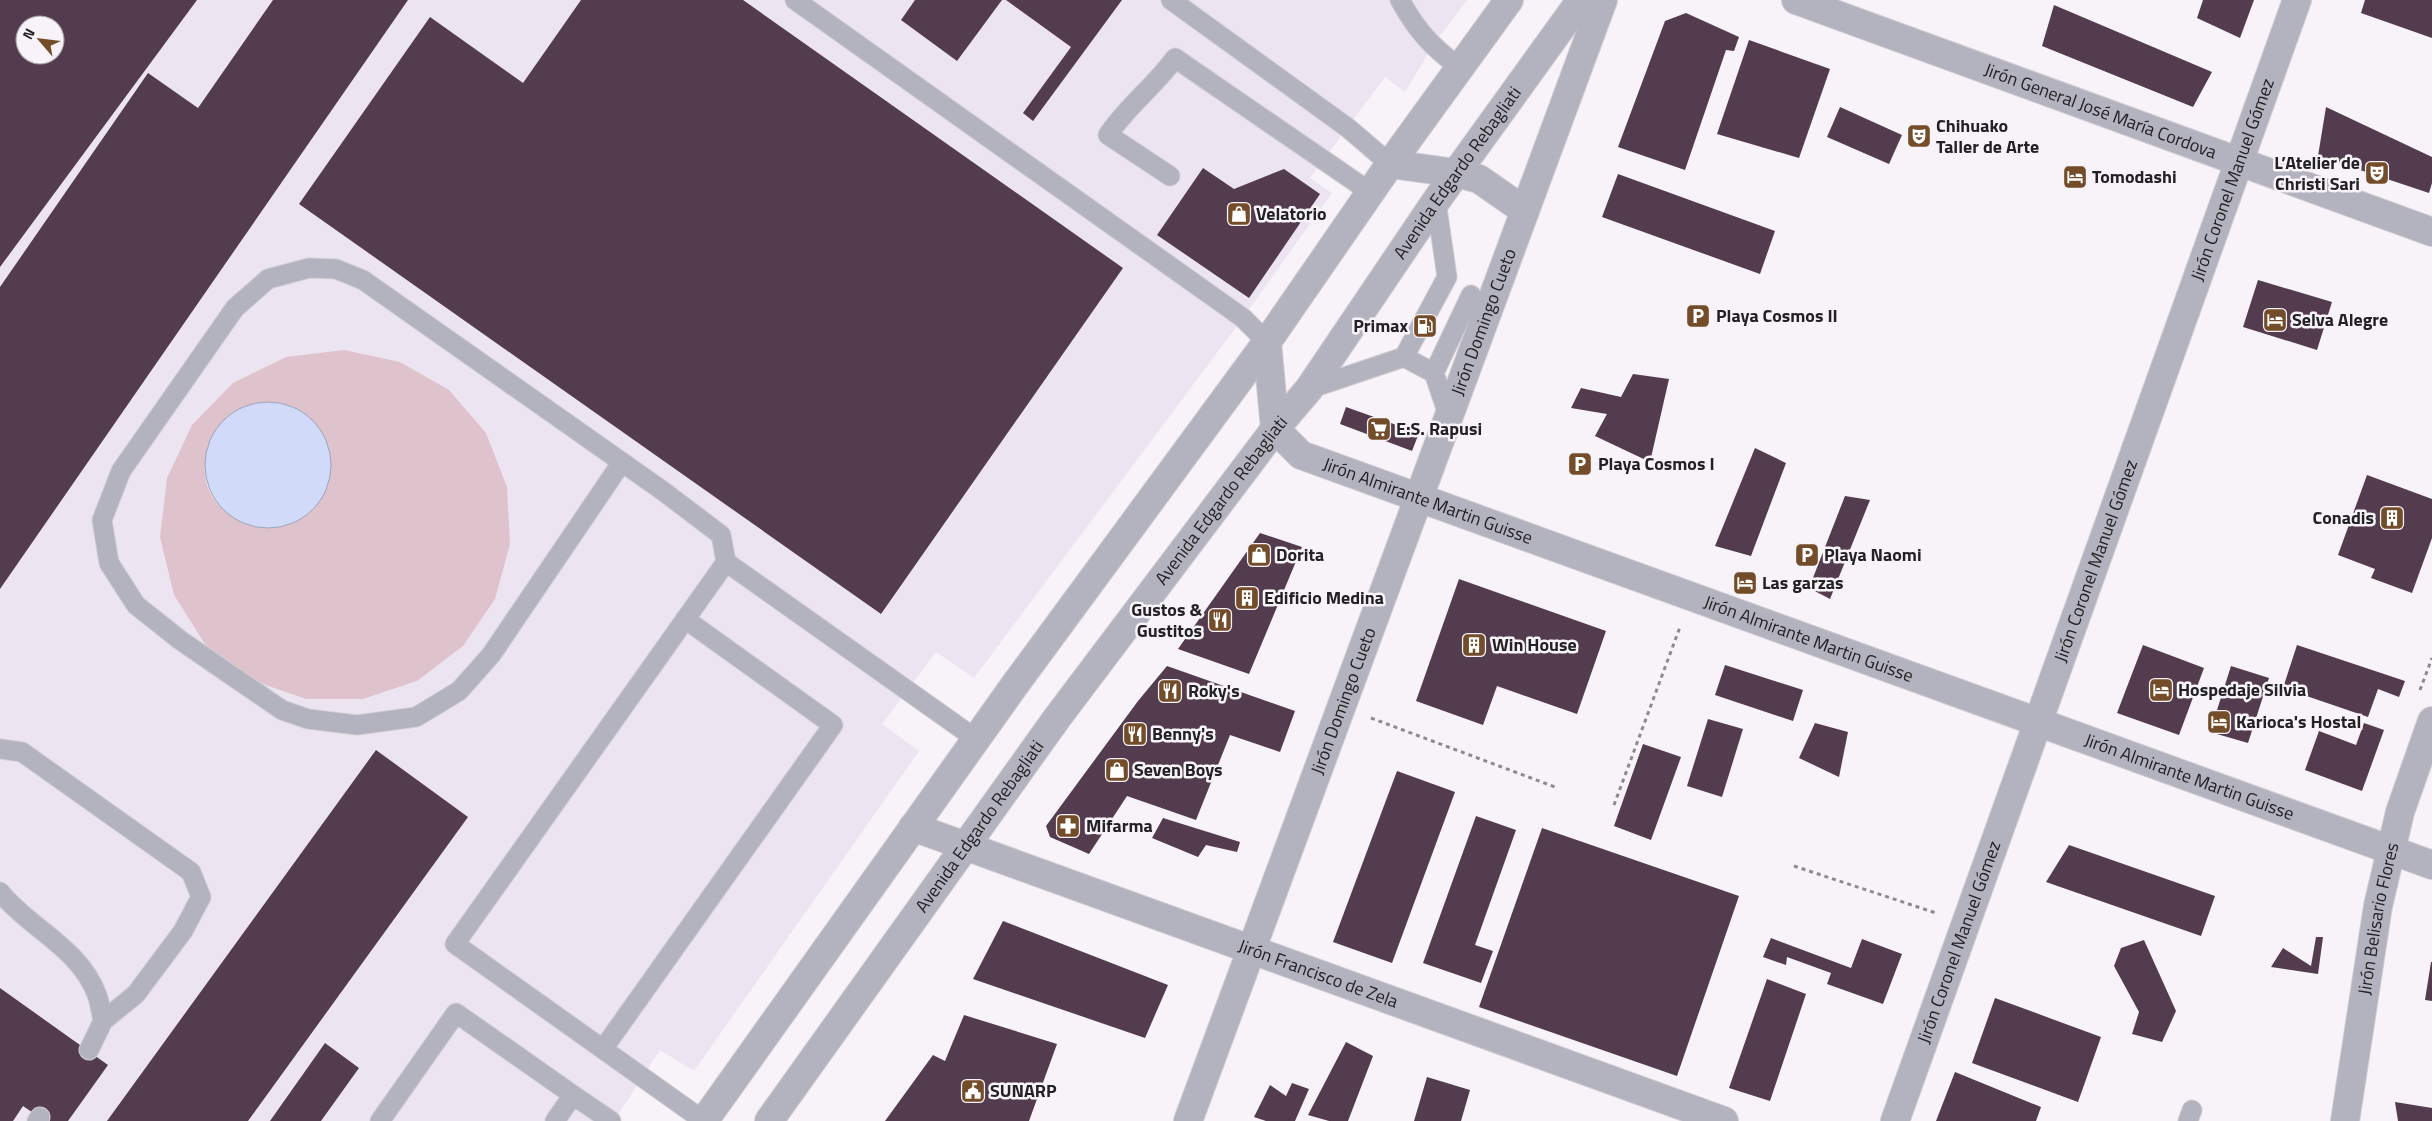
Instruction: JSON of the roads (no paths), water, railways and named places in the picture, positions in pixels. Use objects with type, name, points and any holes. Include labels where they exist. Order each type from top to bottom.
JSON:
[{"type":"street","points":[[704,1121],[913,827],[1267,342],[1370,192],[1509,0]]},
{"type":"street","name":"Avenida Edgardo Rebagliati","points":[[769,1121],[1057,718],[1275,429],[1309,389],[1456,173],[1581,0]]},
{"type":"street","name":"Jirón Domingo Cueto","points":[[1188,1121],[1449,417],[1483,293],[1525,211],[1603,0]]},
{"type":"street","name":"Jirón General José María Cordova","points":[[1796,0],[2432,232]]},
{"type":"street","name":"Jirón Coronel Manuel Gómez","points":[[1895,1121],[2238,160],[2297,0]]},
{"type":"street","points":[[1390,164],[1456,173],[1479,179],[1525,211]]},
{"type":"street","points":[[1267,342],[1275,429]]},
{"type":"street","name":"Jirón Almirante Martin Guisse","points":[[1275,429],[1301,454],[2432,865]]},
{"type":"street","name":"Jirón Belisario Flores","points":[[2345,1121],[2376,914],[2400,812],[2432,721]]},
{"type":"street","name":"Jirón Francisco de Zela","points":[[913,827],[1724,1121]]},
{"type":"lane","points":[[795,0],[1243,318],[1267,342]]},
{"type":"lane","points":[[1171,0],[1348,128],[1390,164]]},
{"type":"lane","points":[[1400,0],[1413,24],[1432,47],[1459,67]]},
{"type":"lane","points":[[1170,176],[1108,135],[1120,117],[1164,73],[1175,58],[1370,192]]},
{"type":"lane","points":[[1309,389],[1404,357],[1447,277],[1436,202]]},
{"type":"lane","points":[[622,462],[491,655],[458,691],[416,716],[357,725],[308,719],[282,710],[180,640],[136,605],[109,562],[102,520],[121,471],[235,308],[268,279],[309,268],[336,269],[363,280],[622,462],[721,535],[726,562],[976,740]]},
{"type":"lane","points":[[1434,373],[1483,293],[1447,277]]},
{"type":"lane","points":[[1404,357],[1434,373],[1449,417]]},
{"type":"lane","points":[[704,1121],[456,944],[726,562]]},
{"type":"lane","points":[[603,1049],[833,725],[686,619]]},
{"type":"lane","points":[[0,749],[22,752],[191,872],[201,897],[183,930],[136,994],[103,1021],[89,1050]]},
{"type":"lane","points":[[0,892],[12,907],[61,945],[81,967],[97,995],[103,1021]]},
{"type":"lane","points":[[380,1121],[456,1013],[611,1121]]},
{"type":"lane","points":[[554,1121],[573,1095]]},
{"type":"water","points":[[268,402],[292,407],[312,421],[326,441],[331,465],[326,489],[312,509],[292,523],[268,528],[244,523],[224,509],[210,489],[205,465],[210,441],[224,421],[244,407]]},
{"type":"place","name":"Chihuako Taller de Arte","points":[[1919,136]]},
{"type":"place","name":"L’Atelier de Christi Sari","points":[[2377,173]]},
{"type":"place","name":"Tomodashi","points":[[2075,177]]},
{"type":"place","name":"Velatorio","points":[[1239,214]]},
{"type":"place","name":"Playa Cosmos II","points":[[1698,316]]},
{"type":"place","name":"Selva Alegre","points":[[2275,320]]},
{"type":"place","name":"Primax","points":[[1425,326]]},
{"type":"place","name":"E:S. Rapusi","points":[[1379,429]]},
{"type":"place","name":"Playa Cosmos I","points":[[1580,464]]},
{"type":"place","name":"Conadis","points":[[2392,518]]},
{"type":"place","name":"Dorita","points":[[1259,555]]},
{"type":"place","name":"Playa Naomi","points":[[1807,555]]},
{"type":"place","name":"Las garzas","points":[[1745,583]]},
{"type":"place","name":"Edificio Medina","points":[[1247,598]]},
{"type":"place","name":"Gustos & Gustitos","points":[[1220,620]]},
{"type":"place","name":"Win House","points":[[1474,645]]},
{"type":"place","name":"Hospedaje Silvia","points":[[2161,690]]},
{"type":"place","name":"Roky's","points":[[1170,691]]},
{"type":"place","name":"Karioca's Hostal","points":[[2219,722]]},
{"type":"place","name":"Benny's","points":[[1135,734]]},
{"type":"place","name":"Seven Boys","points":[[1117,770]]},
{"type":"place","name":"Mifarma","points":[[1068,826]]},
{"type":"place","name":"SUNARP","points":[[973,1091]]}]
